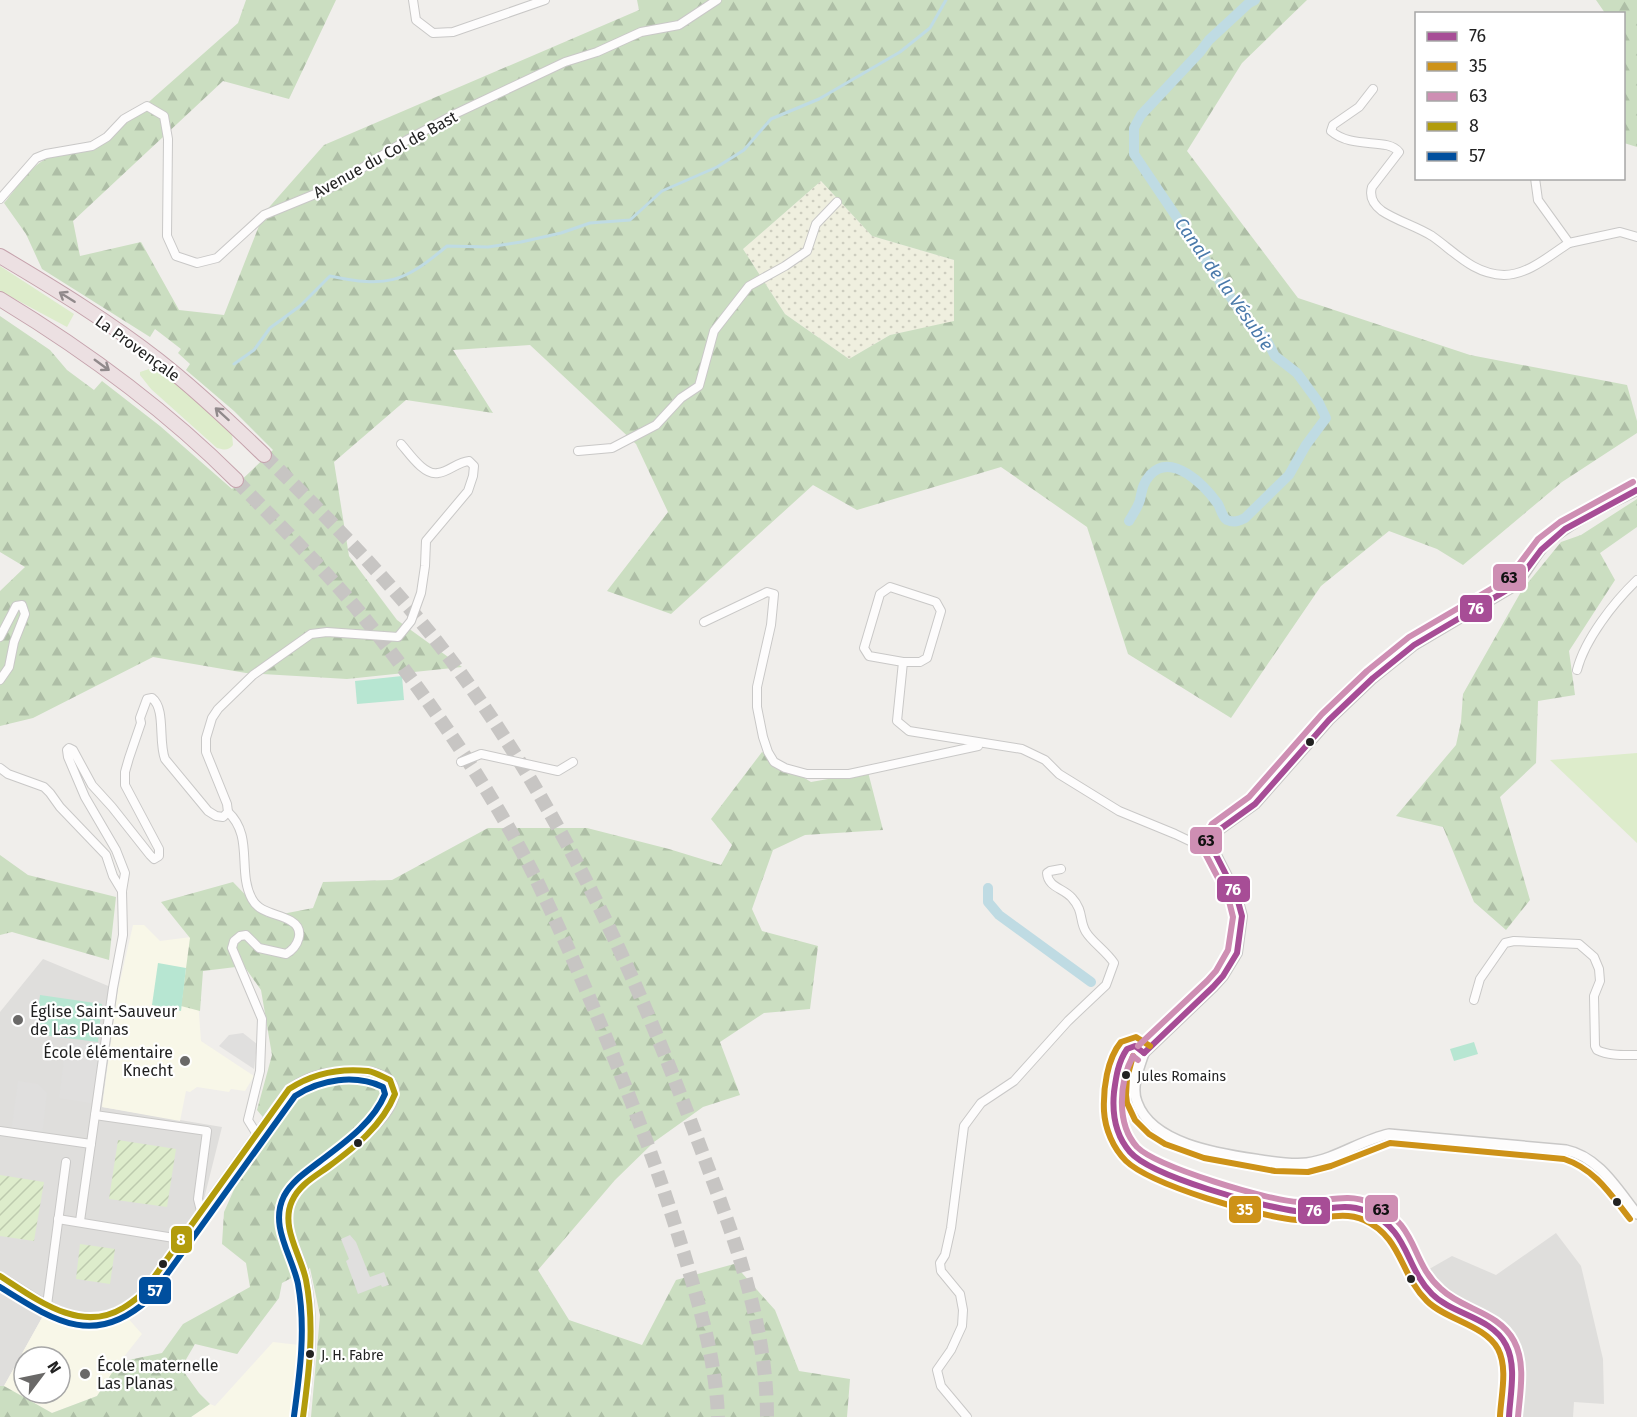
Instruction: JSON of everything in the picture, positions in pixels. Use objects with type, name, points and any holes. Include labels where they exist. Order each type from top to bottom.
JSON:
[{"type":"highway","name":"La Provençale","points":[[0,256],[75,302],[157,359],[194,389],[264,455]]},
{"type":"highway","points":[[0,299],[73,345],[146,398],[201,445],[237,480]]},
{"type":"street","points":[[413,0],[416,20],[433,33],[453,32],[545,0]]},
{"type":"street","name":"Avenue du Col de Bast","points":[[0,199],[36,158],[46,154],[92,146],[107,137],[124,119],[147,106],[164,116],[168,139],[167,236],[176,256],[197,262],[217,258],[264,216],[330,188],[447,118],[565,62],[597,52],[641,32],[679,25],[717,0]]},
{"type":"street","points":[[1373,89],[1359,107],[1333,125],[1331,131],[1338,137],[1356,143],[1395,147],[1399,152],[1372,187],[1370,194],[1373,202],[1382,211],[1432,236],[1472,267],[1503,275],[1516,274],[1569,243],[1620,232],[1637,237]]},
{"type":"street","points":[[1535,180],[1538,200],[1569,243]]},
{"type":"street","points":[[578,451],[612,448],[630,439],[656,425],[681,398],[699,386],[714,331],[749,286],[807,251],[816,224],[837,202]]},
{"type":"street","points":[[256,1134],[249,1120],[260,1071],[262,1018],[232,948],[234,941],[246,935],[259,948],[286,954],[294,949],[299,939],[299,929],[292,922],[259,908],[252,901],[248,891],[242,836],[237,820],[228,812],[206,752],[206,738],[212,718],[218,709],[253,675],[311,634],[327,632],[398,637],[411,621],[421,593],[426,541],[468,492],[474,466],[469,461],[461,462],[438,473],[430,473],[401,444]]},
{"type":"street","points":[[1637,490],[1562,531],[1542,548],[1522,579],[1514,586],[1414,645],[1354,694],[1255,804],[1220,830],[1215,837],[1215,853],[1240,904],[1242,929],[1237,952],[1223,976],[1213,987],[1144,1053],[1137,1075],[1136,1101],[1145,1117],[1158,1129],[1190,1145],[1216,1152],[1290,1163],[1306,1163],[1330,1157],[1375,1137],[1389,1134],[1578,1152],[1598,1166],[1637,1214]]},
{"type":"street","points":[[1577,670],[1606,615],[1622,594],[1637,580]]},
{"type":"street","points":[[890,587],[936,602],[940,611],[927,658],[920,662],[903,662],[869,656],[864,648],[880,594],[890,587]]},
{"type":"street","points":[[704,622],[763,594],[771,592],[774,594],[771,625],[757,687],[757,707],[768,752],[774,762],[785,768],[807,774],[849,774],[986,744]]},
{"type":"street","points":[[0,637],[16,606],[22,605],[25,615],[14,642],[9,668],[0,680]]},
{"type":"street","points":[[903,662],[897,720],[909,731],[954,740],[1022,749],[1045,760],[1059,774],[1119,811],[1215,853]]},
{"type":"street","points":[[80,1221],[113,988],[123,935],[122,891],[125,873],[122,863],[86,797],[67,752],[69,748],[76,754],[92,785],[150,855],[154,859],[159,856],[159,849],[126,785],[125,772],[141,723],[140,718],[147,699],[152,698],[158,703],[160,711],[162,751],[165,759],[208,811],[223,817],[228,812]]},
{"type":"street","points":[[461,762],[481,754],[558,771],[573,762]]},
{"type":"street","points":[[0,768],[16,777],[44,787],[50,793],[60,807],[106,855],[113,876],[122,891]]},
{"type":"street","points":[[966,1417],[941,1386],[937,1370],[951,1350],[962,1326],[963,1310],[960,1294],[941,1271],[940,1263],[945,1255],[951,1228],[964,1126],[981,1103],[1014,1081],[1068,1022],[1106,985],[1114,963],[1085,931],[1080,907],[1073,898],[1065,890],[1052,885],[1047,879],[1047,873],[1061,869]]},
{"type":"street","points":[[1474,1000],[1480,979],[1505,943],[1514,941],[1579,944],[1589,951],[1599,969],[1600,981],[1594,996],[1594,1041],[1597,1050],[1620,1056],[1637,1055]]},
{"type":"street","points":[[1144,1053],[1135,1046],[1127,1048],[1122,1057],[1116,1080],[1113,1102],[1116,1128],[1128,1150],[1144,1163],[1212,1191],[1299,1211],[1348,1206],[1379,1217],[1402,1239],[1422,1281],[1431,1293],[1443,1304],[1493,1330],[1500,1337],[1510,1358],[1512,1371],[1509,1417]]},
{"type":"street","points":[[0,1276],[68,1315],[90,1318],[125,1308],[142,1294],[289,1089],[316,1073],[370,1071],[385,1076],[396,1095],[383,1119],[303,1185],[297,1191],[289,1208],[290,1232],[306,1279],[311,1322],[311,1353],[303,1417]]},
{"type":"street","points":[[95,1115],[207,1131],[198,1199],[201,1211]]},
{"type":"street","points":[[0,1131],[91,1144]]},
{"type":"street","points":[[47,1305],[66,1162]]},
{"type":"street","points":[[58,1219],[180,1239]]},
{"type":"shaded area","points":[[133,925],[144,925],[160,941],[199,936],[197,987],[201,1041],[254,1076],[245,1091],[231,1089],[229,1092],[197,1087],[190,1092],[186,1091],[180,1121],[102,1107],[118,990]]},
{"type":"shaded area","points":[[43,959],[118,990],[102,1107],[222,1127],[201,1211],[142,1294],[125,1308],[80,1318],[0,1276],[0,1012]]},
{"type":"shaded area","points":[[243,1033],[257,1044],[254,1069],[219,1046],[229,1035]]},
{"type":"shaded area","points":[[66,1043],[106,1047],[97,1104],[59,1098]]},
{"type":"shaded area","points":[[18,1081],[38,1084],[47,1092],[42,1137],[11,1132]]},
{"type":"shaded area","points":[[1556,1233],[1581,1266],[1603,1359],[1604,1404],[1574,1402],[1573,1417],[1515,1417],[1517,1368],[1515,1352],[1509,1340],[1500,1331],[1440,1297],[1424,1272],[1452,1256],[1496,1275]]},
{"type":"shaded area","points":[[350,1235],[356,1242],[370,1277],[384,1272],[389,1285],[382,1287],[381,1285],[358,1294],[341,1239]]},
{"type":"shaded area","points":[[0,1288],[44,1314],[27,1345],[12,1345],[12,1371],[0,1393]]},
{"type":"shaded area","name":"École maternelle Las Planas","points":[[44,1314],[62,1324],[76,1327],[95,1327],[113,1323],[126,1316],[142,1334],[97,1396],[52,1413],[38,1405],[72,1405],[72,1345],[27,1345]]},
{"type":"shaded area","points":[[273,1342],[299,1345],[303,1350],[295,1417],[191,1417],[210,1404],[215,1406]]},
{"type":"shaded area","name":"École maternelle Las Planas","points":[[12,1372],[12,1390],[4,1386]]},
{"type":"green space","points":[[246,0],[336,0],[289,99],[223,81],[73,221],[80,256],[141,242],[179,310],[224,315],[264,213],[324,145],[639,10],[637,0],[1307,0],[1242,63],[1187,151],[1298,298],[1470,355],[1627,385],[1637,421],[1637,433],[1562,482],[1463,565],[1437,549],[1389,531],[1321,586],[1231,718],[1128,654],[1087,527],[1001,467],[857,510],[813,485],[671,614],[607,591],[668,512],[636,444],[530,345],[453,350],[493,413],[406,400],[334,462],[349,556],[397,620],[462,667],[347,679],[246,673],[153,657],[33,718],[0,726],[0,591],[25,567],[0,552],[0,316],[50,350],[67,370],[94,390],[102,381],[160,426],[232,489],[273,450],[234,411],[186,370],[190,364],[178,353],[181,349],[155,329],[150,337],[42,269],[26,234],[4,203],[26,175],[40,163],[55,156],[83,152],[100,145],[238,23]],"holes":[[[821,181],[872,236],[954,260],[954,321],[890,335],[849,359],[785,314],[743,249]]]},
{"type":"green space","points":[[1596,0],[1637,0],[1637,147],[1625,143],[1625,12],[1604,12]]},
{"type":"green space","points":[[821,181],[872,236],[954,260],[954,322],[890,335],[849,359],[785,314],[743,249]]},
{"type":"green space","points":[[0,266],[74,314],[67,327],[0,291]]},
{"type":"green space","points":[[149,369],[170,379],[192,397],[232,434],[233,445],[226,450],[217,448],[151,389],[140,375],[140,372]]},
{"type":"green space","points":[[1637,499],[1637,527],[1600,553],[1615,580],[1569,651],[1575,695],[1538,701],[1536,763],[1500,797],[1530,900],[1506,930],[1474,902],[1443,827],[1396,816],[1456,745],[1461,722],[1463,694],[1522,590],[1561,542],[1581,535]]},
{"type":"green space","points":[[402,676],[404,700],[357,704],[355,681]]},
{"type":"green space","points":[[762,752],[811,782],[868,772],[883,830],[805,835],[773,850],[752,909],[762,931],[818,946],[810,1009],[764,1013],[720,1042],[740,1095],[703,1107],[654,1142],[615,1180],[538,1270],[569,1320],[642,1345],[676,1280],[734,1264],[775,1310],[799,1371],[850,1379],[847,1417],[311,1417],[320,1315],[310,1268],[282,1283],[279,1298],[237,1354],[195,1344],[181,1368],[210,1404],[191,1417],[0,1417],[0,1386],[12,1390],[12,1405],[38,1405],[52,1413],[97,1396],[119,1362],[162,1353],[183,1324],[250,1287],[246,1263],[222,1244],[224,1212],[244,1167],[272,1128],[257,1110],[272,1055],[261,990],[244,966],[203,971],[200,1011],[181,1006],[190,938],[161,902],[233,882],[267,917],[313,908],[323,882],[392,880],[488,828],[587,828],[721,865],[732,845],[711,819]]},
{"type":"green space","points":[[1637,753],[1637,843],[1550,760]]},
{"type":"green space","points":[[0,855],[28,875],[116,897],[109,960],[12,932],[0,935]]},
{"type":"green space","points":[[158,963],[186,968],[181,1011],[152,1005]]},
{"type":"green space","points":[[40,995],[102,1004],[98,1042],[35,1034]]},
{"type":"green space","points":[[1474,1042],[1478,1054],[1454,1061],[1450,1049]]},
{"type":"green space","points":[[118,1140],[176,1149],[167,1207],[109,1199]]},
{"type":"green space","points":[[0,1175],[44,1182],[34,1241],[0,1236]]},
{"type":"green space","points":[[80,1244],[115,1249],[110,1284],[76,1279]]},
{"type":"waterway","points":[[234,364],[254,350],[270,328],[300,306],[330,276],[380,282],[406,275],[447,246],[488,247],[561,233],[590,223],[630,220],[662,191],[717,167],[744,150],[771,119],[819,99],[900,52],[930,28],[946,0]]},
{"type":"waterway","name":"Canal de la Vésubie","points":[[1129,521],[1150,475],[1159,469],[1168,467],[1187,474],[1205,488],[1227,520],[1236,521],[1245,518],[1289,475],[1306,445],[1326,418],[1319,403],[1297,373],[1275,356],[1265,337],[1248,323],[1134,154],[1134,128],[1141,115],[1209,40],[1255,0]]},
{"type":"waterway","name":"Canal de la Vésubie","points":[[988,888],[988,902],[999,915],[1091,982]]},
{"type":"tunnel","points":[[264,455],[375,569],[451,660],[508,744],[570,850],[625,961],[673,1075],[721,1202],[744,1272],[761,1344],[767,1417]]},
{"type":"tunnel","points":[[236,480],[331,579],[361,614],[456,742],[518,844],[564,940],[604,1033],[664,1190],[706,1335],[717,1396],[718,1417]]},
{"type":"transit line","name":"63","points":[[1138,1046],[1207,981],[1216,971],[1228,950],[1233,917],[1228,897],[1206,855],[1206,835],[1212,824],[1249,797],[1322,714],[1367,671],[1409,637],[1508,579],[1538,539],[1560,522],[1633,482]]},
{"type":"transit line","name":"76","points":[[1144,1053],[1213,987],[1223,976],[1237,953],[1242,916],[1236,894],[1215,853],[1215,837],[1219,830],[1255,804],[1329,720],[1373,678],[1414,645],[1514,586],[1541,550],[1565,529],[1637,490]]},
{"type":"transit line","name":"35","points":[[1150,1046],[1136,1037],[1121,1042],[1112,1057],[1107,1075],[1104,1102],[1106,1125],[1110,1138],[1121,1156],[1139,1170],[1158,1180],[1258,1213],[1297,1220],[1347,1216],[1364,1220],[1377,1227],[1394,1246],[1411,1280],[1427,1301],[1435,1308],[1484,1334],[1498,1349],[1503,1365],[1500,1416]]},
{"type":"transit line","name":"76","points":[[1144,1053],[1135,1046],[1127,1049],[1119,1064],[1113,1100],[1118,1131],[1130,1152],[1142,1162],[1160,1171],[1233,1197],[1295,1211],[1340,1207],[1357,1208],[1380,1219],[1399,1238],[1416,1272],[1432,1294],[1450,1307],[1491,1328],[1506,1345],[1512,1371],[1509,1417]]},
{"type":"transit line","name":"35","points":[[1133,1056],[1127,1078],[1126,1095],[1135,1120],[1149,1134],[1165,1144],[1204,1158],[1275,1171],[1308,1172],[1331,1166],[1390,1143],[1564,1159],[1575,1163],[1593,1176],[1630,1219]]},
{"type":"transit line","name":"63","points":[[1138,1060],[1133,1056],[1128,1066],[1122,1103],[1126,1127],[1137,1147],[1148,1155],[1189,1173],[1264,1196],[1299,1202],[1353,1198],[1371,1203],[1387,1212],[1406,1232],[1423,1267],[1441,1289],[1460,1302],[1490,1317],[1507,1331],[1514,1341],[1521,1368],[1518,1417]]},
{"type":"transit line","name":"8","points":[[0,1276],[43,1303],[75,1315],[91,1317],[107,1315],[123,1308],[142,1294],[289,1089],[307,1079],[347,1070],[368,1071],[390,1080],[395,1094],[383,1116],[358,1144],[303,1186],[295,1195],[289,1211],[290,1231],[306,1280],[309,1297],[311,1332],[303,1417]]},
{"type":"transit line","name":"57","points":[[0,1287],[38,1310],[74,1324],[92,1326],[110,1323],[129,1314],[149,1299],[295,1096],[305,1090],[338,1080],[361,1081],[383,1087],[385,1094],[373,1114],[348,1140],[295,1181],[284,1196],[280,1207],[280,1229],[298,1284],[302,1317],[300,1366],[294,1416]]},
{"type":"place","name":"Église Saint-Sauveur de Las Planas","points":[[18,1020]]},
{"type":"place","name":"École élémentaire Knecht","points":[[185,1061]]},
{"type":"place","name":"Jules Romains","points":[[1126,1075]]},
{"type":"place","name":"J. H. Fabre","points":[[310,1354]]},
{"type":"place","name":"École maternelle Las Planas","points":[[85,1374]]}]
